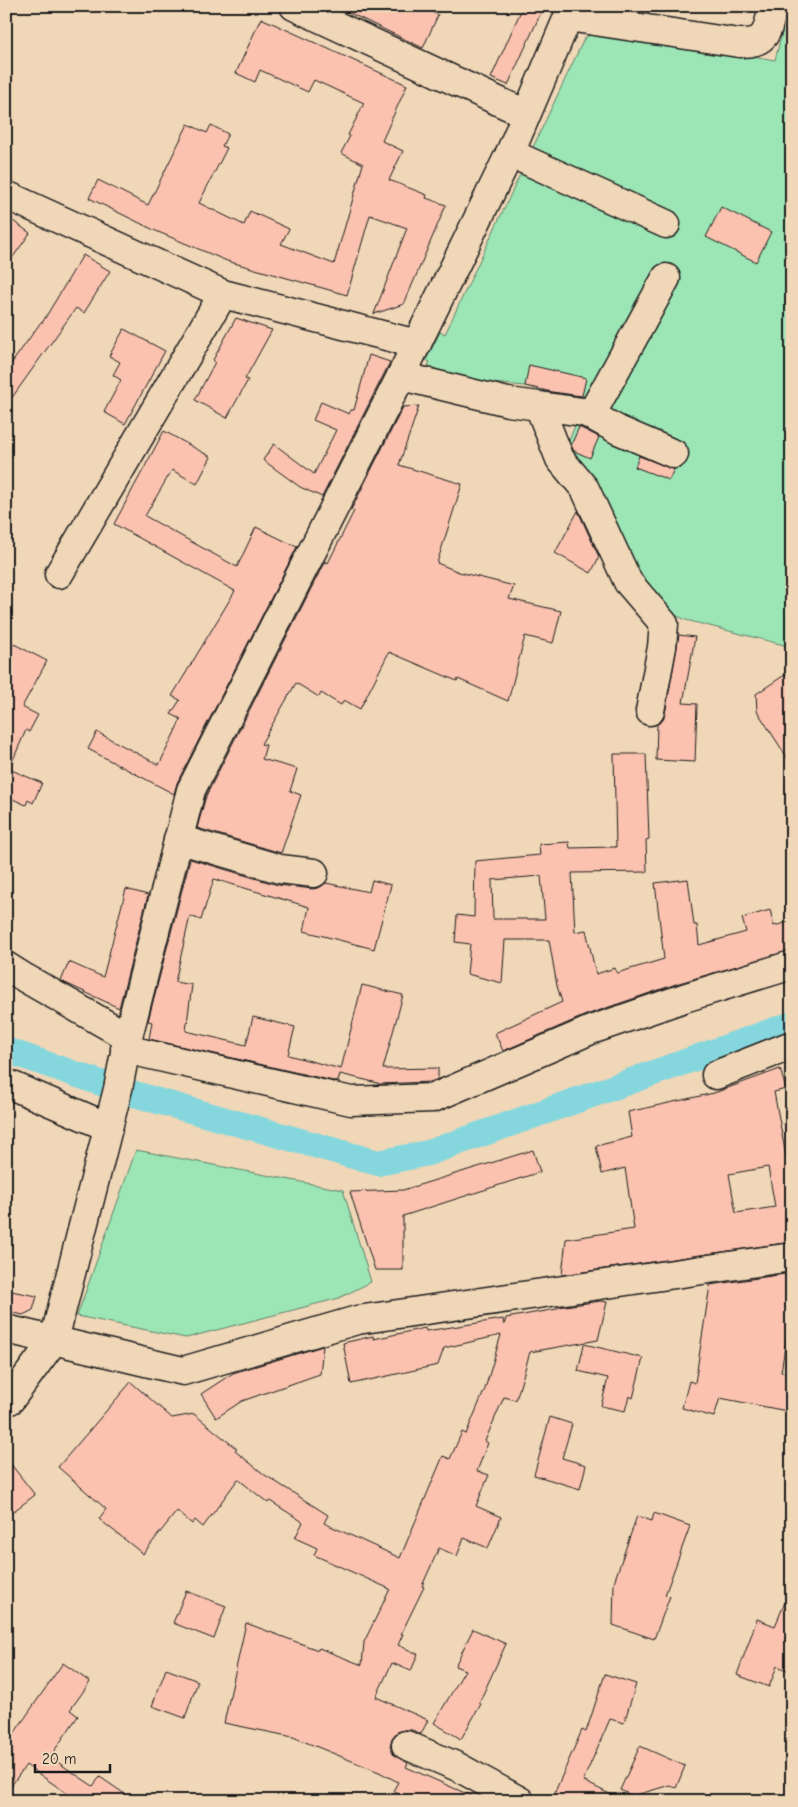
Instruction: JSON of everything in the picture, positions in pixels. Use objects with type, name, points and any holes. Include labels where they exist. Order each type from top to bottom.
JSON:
[{"type":"street","points":[[294,6],[526,114]]},
{"type":"street","points":[[6,1402],[10,1400],[54,1340],[191,790],[401,376],[510,153],[568,11],[739,44],[752,44],[760,40],[768,29],[773,6]]},
{"type":"street","points":[[510,153],[666,224]]},
{"type":"street","points":[[6,195],[223,294],[416,344]]},
{"type":"street","points":[[591,415],[666,278]]},
{"type":"street","points":[[59,574],[223,294]]},
{"type":"street","points":[[401,376],[508,402],[584,412],[618,430],[674,454]]},
{"type":"street","points":[[539,406],[560,459],[585,489],[628,582],[664,624],[662,647],[650,711]]},
{"type":"street","points":[[178,839],[280,869],[314,874]]},
{"type":"street","points":[[6,966],[127,1043],[351,1101],[433,1098],[591,1030],[684,998],[792,965]]},
{"type":"street","points":[[716,1075],[792,1045]]},
{"type":"street","points":[[6,1083],[108,1126]]},
{"type":"street","points":[[6,1330],[183,1372],[357,1320],[792,1257]]},
{"type":"street","points":[[406,1745],[458,1767],[520,1801]]},
{"type":"green space","points":[[789,6],[792,6],[792,647],[686,620],[660,608],[628,567],[605,499],[565,450],[587,397],[582,396],[581,399],[525,386],[457,380],[428,365],[430,362],[426,360],[440,332],[445,334],[584,39],[597,30],[775,60]]},
{"type":"green space","points":[[136,1150],[343,1190],[371,1282],[339,1298],[186,1338],[77,1316]]},
{"type":"building","points":[[335,6],[418,6],[438,15],[423,48]]},
{"type":"building","points":[[523,6],[544,6],[508,85],[491,78]]},
{"type":"building","points":[[261,18],[407,85],[382,141],[403,151],[389,180],[427,195],[426,198],[446,205],[404,304],[374,314],[407,228],[370,215],[347,295],[227,261],[156,231],[89,198],[98,180],[148,205],[188,124],[207,133],[211,125],[228,134],[222,146],[227,148],[199,203],[244,225],[250,211],[289,229],[281,244],[334,264],[363,164],[341,153],[364,103],[314,80],[308,92],[260,70],[255,82],[236,73]]},
{"type":"building","points":[[721,207],[771,232],[756,262],[706,237]]},
{"type":"building","points":[[6,216],[30,233],[6,267]]},
{"type":"building","points":[[83,255],[110,271],[84,313],[76,308],[6,406],[6,371],[42,323]]},
{"type":"building","points":[[236,318],[272,330],[245,379],[248,380],[227,418],[195,400],[215,362],[213,360]]},
{"type":"building","points":[[124,329],[165,351],[125,424],[104,412],[121,380],[113,375],[120,362],[109,356]]},
{"type":"building","points":[[369,355],[390,362],[322,497],[300,487],[263,460],[274,444],[314,474],[336,430],[313,420],[321,402],[349,414],[351,410],[354,410]]},
{"type":"building","points":[[529,365],[586,378],[582,396],[525,386]]},
{"type":"building","points":[[419,406],[399,465],[462,484],[437,563],[459,572],[514,586],[509,599],[561,611],[553,643],[525,636],[508,701],[389,652],[360,709],[344,700],[341,705],[321,693],[319,697],[296,683],[261,744],[266,745],[262,759],[297,769],[290,791],[301,795],[281,853],[197,828],[206,796],[325,561],[328,563],[354,511],[351,510],[403,407]]},
{"type":"building","points":[[579,427],[599,437],[590,458],[574,451],[571,445]]},
{"type":"building","points":[[164,431],[211,457],[197,484],[172,470],[145,516],[237,567],[256,527],[297,547],[177,783],[174,794],[88,749],[97,732],[159,765],[181,719],[171,714],[180,700],[172,696],[235,591],[114,524]]},
{"type":"building","points":[[639,456],[674,469],[669,480],[635,467]]},
{"type":"building","points":[[578,511],[599,557],[591,573],[555,553]]},
{"type":"building","points":[[679,635],[695,637],[683,703],[697,704],[695,762],[656,760],[657,724],[662,721],[665,714]]},
{"type":"building","points":[[14,644],[47,661],[22,707],[38,715],[29,732],[26,730],[9,769],[42,783],[33,803],[28,800],[26,805],[6,796],[6,658]]},
{"type":"building","points":[[792,670],[792,765],[757,711],[756,694]]},
{"type":"building","points":[[614,754],[646,754],[649,839],[646,840],[647,872],[572,873],[575,932],[586,930],[596,974],[615,968],[617,973],[664,959],[655,883],[688,879],[694,925],[697,925],[699,945],[746,932],[742,918],[770,910],[774,926],[792,921],[792,950],[679,983],[586,1015],[503,1051],[495,1033],[562,1002],[557,986],[549,940],[505,940],[502,983],[467,974],[470,944],[455,942],[457,915],[474,917],[475,861],[540,855],[539,844],[569,842],[570,848],[616,847]],"holes":[[[541,876],[545,919],[493,919],[492,880]]]},
{"type":"building","points":[[190,859],[278,885],[313,889],[326,883],[369,892],[372,880],[391,885],[374,949],[304,931],[309,907],[214,879],[201,920],[190,916],[175,982],[192,985],[186,1031],[246,1045],[253,1017],[295,1027],[288,1055],[341,1069],[362,985],[403,995],[383,1069],[438,1068],[438,1079],[430,1082],[378,1084],[340,1074],[338,1082],[149,1039],[152,1022],[148,1021]]},
{"type":"building","points":[[126,889],[148,895],[119,1008],[61,981],[69,962],[103,977]]},
{"type":"building","points":[[780,1069],[786,1089],[774,1092],[792,1188],[792,1242],[562,1275],[566,1239],[634,1229],[625,1168],[602,1174],[596,1146],[632,1137],[628,1112],[714,1093]],"holes":[[[768,1167],[775,1207],[736,1213],[729,1174]]]},
{"type":"building","points":[[533,1150],[540,1172],[403,1216],[403,1270],[375,1270],[350,1192],[403,1190]]},
{"type":"building","points":[[792,1273],[792,1303],[781,1372],[792,1374],[792,1412],[720,1398],[714,1417],[682,1408],[689,1381],[695,1383],[710,1285]]},
{"type":"building","points":[[6,1290],[37,1296],[33,1310],[23,1315],[6,1311]]},
{"type":"building","points":[[601,1301],[607,1302],[598,1340],[530,1352],[516,1400],[504,1397],[485,1441],[488,1443],[477,1471],[489,1475],[476,1506],[501,1517],[488,1548],[464,1538],[457,1556],[439,1548],[422,1586],[424,1587],[401,1634],[403,1634],[398,1645],[418,1654],[411,1671],[392,1663],[376,1697],[428,1720],[421,1734],[412,1730],[404,1730],[397,1732],[392,1738],[390,1746],[393,1754],[408,1763],[406,1767],[483,1801],[412,1801],[393,1791],[398,1782],[379,1772],[293,1737],[224,1723],[246,1623],[362,1665],[364,1642],[390,1589],[314,1555],[317,1548],[295,1538],[303,1522],[270,1501],[268,1503],[238,1479],[203,1527],[195,1520],[192,1524],[177,1511],[143,1554],[99,1519],[106,1509],[58,1467],[131,1382],[172,1418],[194,1414],[265,1475],[328,1515],[324,1523],[400,1558],[443,1456],[450,1459],[462,1432],[466,1434],[485,1389],[501,1335],[444,1348],[438,1365],[351,1384],[343,1343],[373,1336],[374,1339],[425,1328],[426,1331],[503,1319],[504,1325],[506,1318],[557,1309],[558,1307]]},
{"type":"building","points":[[584,1344],[643,1358],[633,1398],[629,1396],[625,1411],[601,1406],[608,1378],[578,1371]]},
{"type":"building","points":[[323,1346],[320,1374],[242,1401],[216,1418],[201,1394],[233,1373]]},
{"type":"building","points":[[550,1417],[572,1424],[562,1458],[586,1465],[580,1489],[534,1475]]},
{"type":"building","points":[[6,1458],[35,1495],[6,1517]]},
{"type":"building","points":[[654,1513],[690,1526],[665,1595],[670,1596],[654,1639],[613,1625],[614,1582],[637,1516],[652,1521]]},
{"type":"building","points":[[792,1586],[792,1672],[777,1666],[769,1687],[737,1675],[757,1619],[775,1626]]},
{"type":"building","points":[[186,1591],[226,1606],[214,1639],[173,1623]]},
{"type":"building","points":[[473,1629],[506,1644],[479,1703],[481,1704],[461,1739],[434,1723],[465,1670],[455,1666]]},
{"type":"building","points":[[63,1663],[90,1682],[70,1710],[78,1716],[50,1757],[93,1786],[100,1777],[135,1801],[78,1801],[26,1765],[6,1793],[6,1745]]},
{"type":"building","points":[[166,1669],[198,1681],[185,1718],[152,1706]]},
{"type":"building","points":[[605,1674],[636,1684],[624,1723],[610,1719],[583,1781],[624,1801],[551,1801],[582,1730],[586,1732]]},
{"type":"building","points":[[640,1746],[685,1766],[676,1788],[670,1785],[633,1796],[620,1790]]},
{"type":"waterway","points":[[6,1050],[118,1089],[378,1163],[428,1153],[792,1024]]}]
